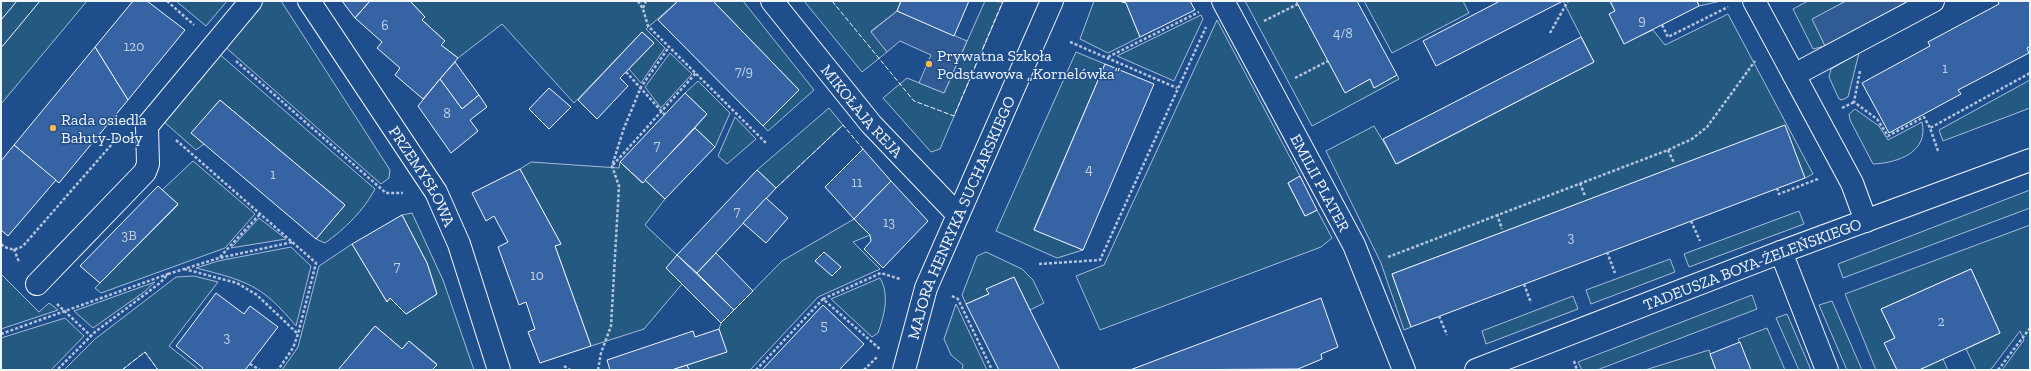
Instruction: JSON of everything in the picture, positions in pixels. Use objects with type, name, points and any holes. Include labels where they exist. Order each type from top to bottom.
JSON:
[{"type":"street","points":[[37,284],[145,172],[148,164],[147,126],[251,1]]},
{"type":"street","name":"PRZEMYSŁOWA","points":[[309,1],[436,192],[459,244],[499,370]]},
{"type":"street","name":"MIKOŁAJA REJA","points":[[772,1],[872,124],[958,215]]},
{"type":"street","name":"MAJORA HENRYKA SUCHARSKIEGO","points":[[904,370],[926,288],[1052,1]]},
{"type":"street","points":[[1754,1],[1852,183],[1866,221]]},
{"type":"street","points":[[1794,75],[1933,1]]},
{"type":"street","name":"EMILII PLATER","points":[[1213,5],[1240,32],[1270,91],[1354,245],[1404,370]]},
{"type":"street","name":"TADEUSZA BOYA-ŻELEŃSKIEGO","points":[[1476,370],[1781,252],[2030,160]]},
{"type":"street","points":[[1781,252],[1827,370]]},
{"type":"path","points":[[166,1],[216,43],[386,193],[406,192]]},
{"type":"path","points":[[638,1],[643,9],[648,26],[766,143]]},
{"type":"path","points":[[643,9],[646,1]]},
{"type":"path","points":[[1550,33],[1568,1]]},
{"type":"path","points":[[1240,32],[1298,4]]},
{"type":"path","points":[[1108,57],[1213,5]]},
{"type":"path","points":[[1662,25],[1668,36],[1731,5]]},
{"type":"path","points":[[1039,264],[1100,260],[1206,26]]},
{"type":"path","points":[[1070,42],[1108,57],[1177,88]]},
{"type":"path","points":[[598,370],[601,353],[611,326],[619,186],[612,166],[624,128],[641,87],[669,47]]},
{"type":"path","points":[[1363,267],[1497,214],[1668,150],[1692,138],[1707,127],[1758,57]]},
{"type":"path","points":[[1270,91],[1328,61]]},
{"type":"path","points":[[1854,102],[1861,63]]},
{"type":"path","points":[[626,72],[641,87],[664,115]]},
{"type":"path","points":[[612,166],[696,73]]},
{"type":"path","points":[[1930,128],[2030,73]]},
{"type":"path","points":[[1841,109],[1854,102]]},
{"type":"path","points":[[1854,102],[1877,119],[1888,136],[1924,117],[1930,128],[1938,151]]},
{"type":"path","points":[[153,120],[316,263],[298,334],[293,348],[278,370]]},
{"type":"path","points":[[1668,150],[1674,163]]},
{"type":"path","points":[[1777,188],[1779,194],[1822,177]]},
{"type":"path","points":[[1580,183],[1585,196]]},
{"type":"path","points":[[219,258],[260,214]]},
{"type":"path","points":[[1497,214],[1502,229]]},
{"type":"path","points":[[1691,221],[1700,241]]},
{"type":"path","points":[[1,334],[168,274],[219,258],[293,242]]},
{"type":"path","points":[[1607,252],[1615,273]]},
{"type":"path","points":[[184,269],[237,282],[257,295],[298,334]]},
{"type":"path","points":[[756,370],[823,299],[881,273],[958,299],[992,370]]},
{"type":"path","points":[[57,370],[91,336],[160,284],[168,274]]},
{"type":"path","points":[[1524,284],[1531,303]]},
{"type":"path","points":[[823,299],[882,351],[864,370]]},
{"type":"path","points":[[65,312],[91,336]]},
{"type":"path","points":[[1440,316],[1447,335]]},
{"type":"path","points":[[1998,370],[2030,328]]},
{"type":"path","points":[[250,364],[260,370]]},
{"type":"path","points":[[564,366],[570,370]]},
{"type":"shaded area","points":[[1,1],[87,1],[1,104]]},
{"type":"shaded area","points":[[176,1],[227,1],[206,26]]},
{"type":"shaded area","points":[[259,1],[281,1],[390,170],[389,178],[381,184],[223,45]]},
{"type":"shaded area","points":[[410,1],[678,1],[646,29],[665,48],[641,83],[629,69],[654,43],[642,32],[574,103],[502,24],[458,58],[441,45],[445,41],[422,20],[425,17]]},
{"type":"shaded area","points":[[713,1],[743,1],[814,90],[768,131],[763,126],[799,90]]},
{"type":"shaded area","points":[[804,1],[901,1],[897,11],[871,31],[887,52],[862,72]]},
{"type":"shaded area","points":[[985,1],[1003,2],[940,149],[931,152],[883,98],[907,78],[944,93]]},
{"type":"shaded area","points":[[1094,1],[1119,1],[1126,3],[1140,37],[1108,53],[1080,39]]},
{"type":"shaded area","points":[[1245,1],[1296,1],[1345,92],[1370,79],[1374,87],[1397,75],[1399,79],[1312,126]]},
{"type":"shaded area","points":[[1364,1],[1463,1],[1469,13],[1392,53]]},
{"type":"shaded area","points":[[1563,1],[1610,1],[1615,11],[1624,43],[1653,30],[1665,45],[1728,14],[1813,174],[1805,178],[1784,126],[1392,274],[1411,327],[1404,330],[1381,263],[1326,151],[1374,126],[1397,164],[1594,62]]},
{"type":"shaded area","points":[[1697,1],[1721,1],[1699,6]]},
{"type":"shaded area","points":[[1808,1],[1846,1],[1813,19],[1825,46],[1813,49],[1793,9]]},
{"type":"shaded area","points":[[1846,1],[1910,1],[1825,46],[1812,19]]},
{"type":"shaded area","points":[[897,11],[967,41],[944,93],[919,83],[931,55],[900,41],[887,52],[871,32]]},
{"type":"shaded area","points":[[1201,15],[1203,19],[1174,81],[1117,56]]},
{"type":"shaded area","points":[[1217,20],[1300,176],[1288,183],[1305,216],[1317,210],[1332,238],[1321,247],[1100,330],[1076,276],[1104,265]]},
{"type":"shaded area","points":[[1076,52],[1105,64],[1034,229],[1083,250],[1057,258],[996,231]]},
{"type":"shaded area","points":[[218,53],[375,189],[371,197],[353,219],[340,232],[325,243],[316,239],[345,205],[220,100],[192,133],[204,144],[196,150],[163,121]]},
{"type":"shaded area","points":[[670,53],[692,74],[661,108],[645,87]]},
{"type":"shaded area","points":[[1859,53],[1848,97],[1842,100],[1839,99],[1829,77],[1831,69]]},
{"type":"shaded area","points":[[2030,80],[2030,108],[1943,141],[1939,130]]},
{"type":"shaded area","points":[[698,81],[730,113],[715,147],[695,128],[707,114],[685,93]]},
{"type":"shaded area","points":[[829,108],[843,125],[776,188],[757,170]]},
{"type":"shaded area","points":[[1855,109],[1879,126],[1888,140],[1922,122],[1923,132],[1921,141],[1910,154],[1892,161],[1873,164],[1850,120],[1849,114]]},
{"type":"shaded area","points":[[735,117],[756,139],[727,164],[718,156]]},
{"type":"shaded area","points":[[193,161],[255,214],[225,248],[101,293],[95,288],[178,205],[162,190]]},
{"type":"shaded area","points":[[531,162],[619,168],[620,162],[642,183],[645,180],[665,199],[645,225],[677,255],[682,284],[644,329],[591,346],[555,246],[561,244],[520,169]]},
{"type":"shaded area","points":[[2030,190],[2030,208],[1843,278],[1838,264]]},
{"type":"shaded area","points":[[1799,211],[1804,224],[1689,267],[1684,254]]},
{"type":"shaded area","points":[[412,213],[443,280],[474,370],[432,370],[437,364],[409,341],[402,349],[375,326],[338,370],[282,370],[298,347],[319,266],[352,244],[387,302],[390,298],[406,314],[437,294],[427,263],[402,215]]},
{"type":"shaded area","points":[[259,218],[286,239],[231,248]]},
{"type":"shaded area","points":[[854,219],[870,235],[853,242],[880,269],[818,297],[750,370],[689,370],[687,365],[726,352],[719,329],[721,323],[782,261]]},
{"type":"shaded area","points":[[2030,225],[2030,370],[2002,370],[2024,340],[2020,331],[1992,368],[1989,370],[1976,370],[1966,349],[2000,333],[1971,269],[1881,309],[1895,338],[1885,343],[1897,370],[1876,370],[1845,294]]},
{"type":"shaded area","points":[[291,247],[311,266],[296,326],[273,301],[252,286],[241,281],[196,268],[218,261]]},
{"type":"shaded area","points":[[986,252],[1022,269],[1033,280],[1044,303],[1030,310],[1014,277],[987,289],[989,294],[966,304],[962,295],[977,256]]},
{"type":"shaded area","points":[[1670,259],[1675,272],[1591,304],[1586,290]]},
{"type":"shaded area","points":[[1,274],[39,312],[49,303],[58,310],[1,329]]},
{"type":"shaded area","points":[[194,276],[218,282],[169,346],[198,369],[197,370],[158,370],[145,352],[122,370],[64,370],[95,339],[176,277]]},
{"type":"shaded area","points":[[880,278],[885,291],[885,306],[878,333],[872,337],[831,299]]},
{"type":"shaded area","points":[[155,282],[144,292],[93,328],[74,311]]},
{"type":"shaded area","points":[[1752,295],[1757,309],[1597,370],[1582,370],[1578,362]]},
{"type":"shaded area","points":[[1573,296],[1578,309],[1486,344],[1482,331]]},
{"type":"shaded area","points":[[1832,301],[1862,370],[1847,370],[1819,305]]},
{"type":"shaded area","points":[[956,304],[987,370],[962,370],[963,365],[951,355],[944,339]]},
{"type":"shaded area","points":[[1787,314],[1811,370],[1799,370],[1776,318]]},
{"type":"shaded area","points":[[65,318],[84,336],[51,370],[1,370],[1,338]]},
{"type":"shaded area","points":[[1767,328],[1785,370],[1751,370],[1738,339]]},
{"type":"shaded area","points":[[1709,350],[1716,370],[1645,370]]},
{"type":"shaded area","points":[[1943,359],[1948,370],[1919,370]]},
{"type":"building","points":[[133,1],[147,1],[185,30],[128,100],[95,47]]},
{"type":"building","points":[[342,1],[370,1],[355,18]]},
{"type":"building","points":[[370,1],[410,1],[425,17],[422,20],[445,41],[441,45],[458,58],[423,99],[395,75],[400,68],[377,48],[382,42],[355,18]]},
{"type":"building","points":[[678,1],[713,1],[799,90],[763,126],[658,20]]},
{"type":"building","points":[[901,1],[969,1],[954,36],[897,11]]},
{"type":"building","points":[[1119,1],[1190,1],[1195,10],[1140,37],[1126,3]]},
{"type":"building","points":[[1296,1],[1357,1],[1397,75],[1374,88],[1370,79],[1345,93]]},
{"type":"building","points":[[1500,1],[1563,1],[1436,66],[1423,41]]},
{"type":"building","points":[[1610,1],[1697,1],[1699,6],[1624,44],[1609,14],[1615,11]]},
{"type":"building","points":[[1998,1],[2030,1],[2030,46],[2027,48],[2029,53],[1958,90],[1961,94],[1889,133],[1862,83],[1930,46],[1928,42],[1999,4]]},
{"type":"building","points":[[642,32],[654,43],[620,78],[628,86],[597,119],[578,100]]},
{"type":"building","points":[[1581,37],[1594,62],[1396,164],[1383,139]]},
{"type":"building","points":[[95,47],[128,100],[59,183],[14,145]]},
{"type":"building","points":[[455,62],[479,95],[462,109],[440,79]]},
{"type":"building","points":[[1105,64],[1154,84],[1083,250],[1034,230]]},
{"type":"building","points":[[440,79],[462,109],[479,95],[487,107],[470,120],[478,131],[451,153],[418,106]]},
{"type":"building","points":[[549,88],[571,107],[549,129],[529,109]]},
{"type":"building","points":[[685,93],[707,114],[643,183],[620,162]]},
{"type":"building","points":[[220,100],[345,205],[316,239],[191,133]]},
{"type":"building","points":[[1785,125],[1805,178],[1411,327],[1392,274]]},
{"type":"building","points":[[695,128],[715,147],[665,199],[645,180]]},
{"type":"building","points":[[14,145],[56,180],[8,236],[1,230],[1,161]]},
{"type":"building","points":[[863,149],[891,181],[854,219],[825,187]]},
{"type":"building","points":[[520,169],[561,244],[555,246],[591,346],[540,363],[528,332],[535,329],[526,302],[519,305],[498,247],[508,242],[494,216],[486,221],[472,193]]},
{"type":"building","points":[[757,170],[776,188],[697,273],[677,255]]},
{"type":"building","points":[[1300,176],[1317,210],[1305,216],[1288,183]]},
{"type":"building","points":[[891,181],[928,221],[883,268],[864,249],[871,241],[870,235],[854,219]]},
{"type":"building","points":[[158,186],[178,204],[100,283],[80,266]]},
{"type":"building","points":[[766,198],[788,218],[766,243],[743,223]]},
{"type":"building","points":[[402,215],[427,263],[437,294],[406,314],[390,298],[387,302],[352,244]]},
{"type":"building","points":[[824,252],[841,267],[832,276],[815,261]]},
{"type":"building","points":[[716,253],[753,291],[734,310],[697,273]]},
{"type":"building","points":[[677,255],[734,310],[721,323],[666,268]]},
{"type":"building","points":[[1971,269],[2000,333],[1919,370],[1897,370],[1884,343],[1895,338],[1881,309]]},
{"type":"building","points":[[1014,277],[1060,370],[999,370],[966,304],[989,294],[986,289]]},
{"type":"building","points":[[216,293],[244,314],[250,306],[278,327],[245,370],[201,370],[203,368],[176,346]]},
{"type":"building","points":[[1321,298],[1338,347],[1321,354],[1322,359],[1298,369],[1130,370]]},
{"type":"building","points":[[823,305],[864,344],[839,370],[762,370]]},
{"type":"building","points":[[375,326],[402,349],[409,341],[437,365],[432,370],[338,370]]},
{"type":"building","points":[[719,329],[727,352],[672,370],[610,370],[607,360],[693,331],[695,337]]},
{"type":"building","points":[[1740,342],[1751,370],[1716,370],[1710,354]]},
{"type":"building","points":[[687,365],[689,370],[672,370]]},
{"type":"tram line","points":[[1,20],[17,1]]},
{"type":"tram line","points":[[1,48],[40,1]]},
{"type":"fence","points":[[832,1],[914,101],[954,116],[1003,1]]},
{"type":"fence","points":[[776,188],[843,125],[863,149]]},
{"type":"fence","points":[[122,370],[145,352],[158,370]]},
{"type":"place","name":"Prywatna Szkoła Podstawowa „Kornelówka”","points":[[929,64]]},
{"type":"place","name":"Rada osiedla Bałuty-Doły","points":[[53,128]]}]
